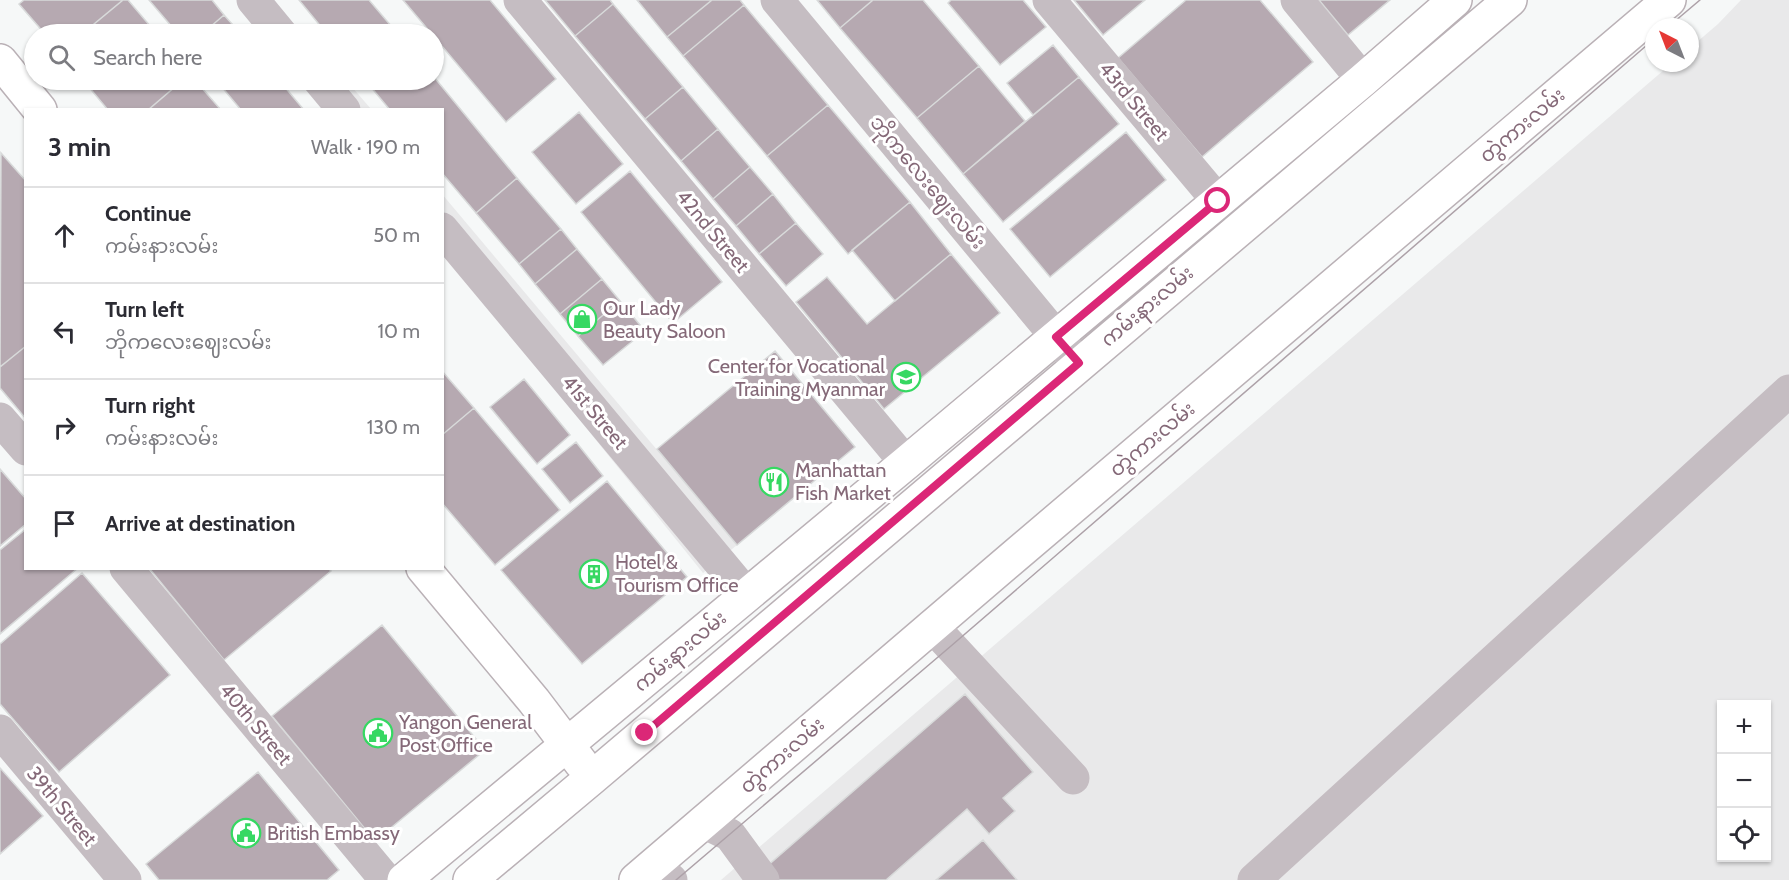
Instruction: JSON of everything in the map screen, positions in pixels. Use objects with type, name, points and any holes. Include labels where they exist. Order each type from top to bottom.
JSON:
[{"type":"main road","points":[[1397,51],[1443,0]]},
{"type":"main road","name":"ကမ်းနားလမ်း","points":[[404,880],[906,463],[1363,80],[1455,0]]},
{"type":"main road","name":"ကမ်းနားလမ်း","points":[[470,880],[1510,0]]},
{"type":"main road","name":"တွဲကားလမ်း","points":[[652,877],[703,822],[1669,0]]},
{"type":"main road","points":[[0,61],[38,108]]},
{"type":"main road","points":[[425,570],[534,701],[593,777]]},
{"type":"main road","points":[[534,701],[570,716],[616,704]]},
{"type":"main road","points":[[516,787],[530,766],[542,741],[534,701]]},
{"type":"street","points":[[253,0],[273,24]]},
{"type":"street","name":"42nd Street","points":[[520,0],[906,463]]},
{"type":"street","name":"ဘိုကလေးဈေးလမ်း","points":[[777,0],[1079,363]]},
{"type":"street","name":"43rd Street","points":[[1049,0],[1218,201]]},
{"type":"street","points":[[1297,0],[1363,80]]},
{"type":"street","points":[[327,90],[342,108]]},
{"type":"street","name":"41st Street","points":[[444,231],[747,595]]},
{"type":"street","points":[[1254,880],[1789,391]]},
{"type":"street","points":[[0,419],[24,447]]},
{"type":"street","name":"40th Street","points":[[128,570],[386,880]]},
{"type":"street","points":[[932,626],[1073,778]]},
{"type":"street","name":"39th Street","points":[[0,731],[125,880]]},
{"type":"street","points":[[703,822],[730,835],[764,880]]},
{"type":"shaded area","points":[[1741,0],[1789,0],[1789,880],[721,880],[1662,72],[1699,72],[1699,40]]},
{"type":"shaded area","points":[[309,90],[355,90],[370,108],[324,108]]},
{"type":"shaded area","points":[[444,196],[737,545],[703,573],[444,251]]},
{"type":"building","points":[[24,0],[123,0],[94,24],[36,24],[19,4]]},
{"type":"building","points":[[123,0],[128,0],[148,24],[94,24]]},
{"type":"building","points":[[149,0],[212,0],[224,15],[214,24],[169,24]]},
{"type":"building","points":[[299,0],[369,0],[389,24],[319,24]]},
{"type":"building","points":[[403,0],[490,0],[556,79],[506,122],[444,49],[444,24],[423,24]]},
{"type":"building","points":[[545,0],[610,0],[613,4],[575,36]]},
{"type":"building","points":[[637,0],[712,0],[667,37]]},
{"type":"building","points":[[712,0],[740,0],[744,5],[683,56],[667,37]]},
{"type":"building","points":[[817,0],[873,0],[840,28]]},
{"type":"building","points":[[873,0],[923,0],[979,66],[917,118],[840,28]]},
{"type":"building","points":[[951,0],[1023,0],[1046,27],[1000,65],[948,3]]},
{"type":"building","points":[[1074,0],[1145,0],[1103,35]]},
{"type":"building","points":[[1186,0],[1260,0],[1313,62],[1202,157],[1118,58]]},
{"type":"building","points":[[1319,0],[1390,0],[1348,35]]},
{"type":"building","points":[[613,4],[683,87],[645,119],[575,36]]},
{"type":"building","points":[[744,5],[828,105],[767,156],[683,56]]},
{"type":"building","points":[[224,15],[232,24],[214,24]]},
{"type":"building","points":[[1053,45],[1079,77],[1033,115],[1007,83]]},
{"type":"building","points":[[979,66],[1025,121],[963,174],[917,118]]},
{"type":"building","points":[[1079,77],[1119,124],[1003,222],[963,174]]},
{"type":"building","points":[[683,87],[718,129],[681,161],[645,119]]},
{"type":"building","points":[[444,89],[517,178],[476,213],[444,175],[444,108],[388,108],[373,90]]},
{"type":"building","points":[[91,90],[171,90],[150,108],[106,108]]},
{"type":"building","points":[[171,90],[204,90],[219,108],[150,108]]},
{"type":"building","points":[[224,90],[287,90],[302,108],[239,108]]},
{"type":"building","points":[[828,105],[910,202],[848,254],[767,156]]},
{"type":"building","points":[[579,112],[623,164],[576,204],[532,152]]},
{"type":"building","points":[[718,129],[750,167],[713,199],[681,161]]},
{"type":"building","points":[[1126,132],[1166,180],[1050,277],[1010,229]]},
{"type":"building","points":[[1,153],[24,179],[24,348],[0,367]]},
{"type":"building","points":[[750,167],[773,194],[736,226],[713,199]]},
{"type":"building","points":[[630,171],[722,282],[673,323],[581,212]]},
{"type":"building","points":[[517,178],[561,229],[519,264],[476,213]]},
{"type":"building","points":[[773,194],[796,223],[759,254],[736,226]]},
{"type":"building","points":[[910,202],[951,254],[895,301],[852,250]]},
{"type":"building","points":[[796,223],[823,254],[786,286],[759,254]]},
{"type":"building","points":[[561,229],[577,249],[535,284],[519,264]]},
{"type":"building","points":[[577,249],[602,279],[560,314],[535,284]]},
{"type":"building","points":[[951,254],[1000,313],[884,409],[796,302],[827,277],[867,324]]},
{"type":"building","points":[[602,279],[620,301],[578,336],[560,314]]},
{"type":"building","points":[[620,301],[645,331],[603,365],[578,336]]},
{"type":"building","points":[[24,348],[24,417],[0,388],[0,367]]},
{"type":"building","points":[[775,351],[855,447],[737,545],[657,449]]},
{"type":"building","points":[[444,373],[474,408],[444,433]]},
{"type":"building","points":[[524,379],[570,435],[537,464],[490,407]]},
{"type":"building","points":[[474,408],[560,510],[495,565],[444,505],[444,433]]},
{"type":"building","points":[[576,442],[603,476],[570,503],[542,469]]},
{"type":"building","points":[[0,469],[24,497],[24,526],[0,546]]},
{"type":"building","name":"Hotel & Tourism Office","points":[[607,481],[687,577],[582,664],[501,570]]},
{"type":"building","points":[[24,531],[24,570],[76,570],[0,634],[0,550]]},
{"type":"building","points":[[151,570],[331,571],[224,660]]},
{"type":"building","points":[[82,573],[170,675],[59,772],[0,704],[0,644]]},
{"type":"building","name":"Yangon General Post Office","points":[[382,625],[485,750],[375,841],[272,716]]},
{"type":"building","points":[[965,694],[1033,772],[1003,798],[1015,811],[989,834],[967,809],[886,880],[765,880],[759,873]]},
{"type":"building","points":[[0,768],[43,816],[0,854]]},
{"type":"building","name":"British Embassy","points":[[258,772],[339,870],[327,880],[159,880],[146,864]]},
{"type":"building","points":[[983,840],[1017,880],[936,880]]},
{"type":"tram line","points":[[1679,18],[1700,0]]},
{"type":"tram line","points":[[676,880],[951,646],[1645,47]]},
{"type":"place","name":"Our Lady Beauty Saloon","points":[[582,319]]},
{"type":"place","name":"Center for Vocational Training Myanmar","points":[[906,377]]},
{"type":"place","name":"Manhattan Fish Market","points":[[774,482]]},
{"type":"place","name":"Hotel & Tourism Office","points":[[594,574]]},
{"type":"place","name":"Yangon General Post Office","points":[[378,733]]},
{"type":"place","name":"British Embassy","points":[[246,833]]},
{"type":"route","points":[[645,733],[1079,363],[1056,337],[1218,201]]}]
